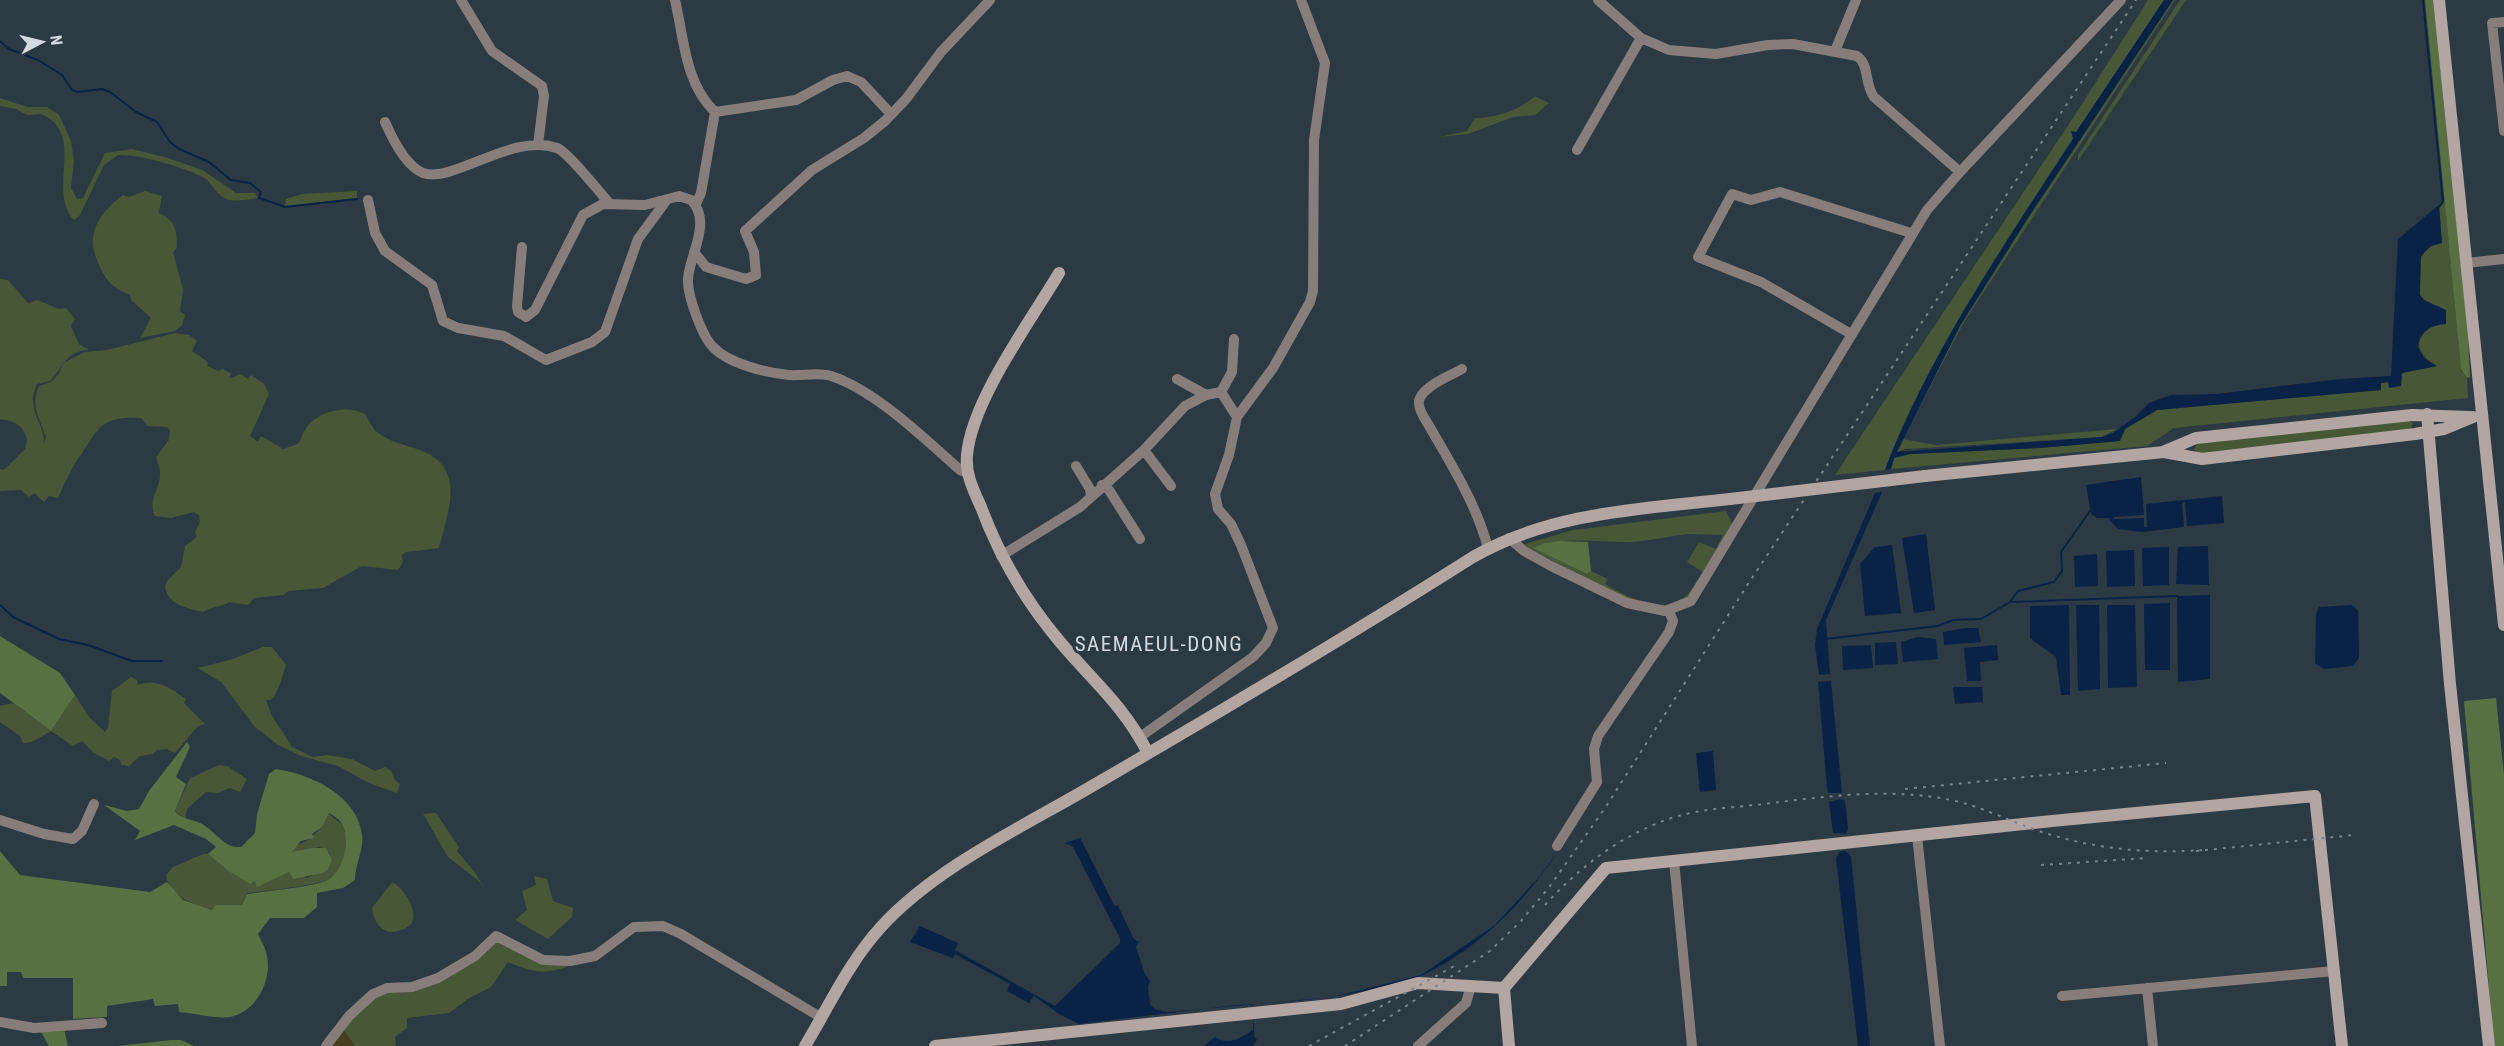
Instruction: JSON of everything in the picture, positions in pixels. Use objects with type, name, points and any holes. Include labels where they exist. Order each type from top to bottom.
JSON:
[{"type":"street","points":[[461,0],[492,51],[542,86],[544,96],[538,146]]},
{"type":"street","points":[[675,0],[693,79],[702,97],[715,112]]},
{"type":"street","points":[[694,252],[706,267],[746,279],[756,275],[745,231],[802,178],[826,159],[864,138],[891,114],[906,99],[940,52],[990,0]]},
{"type":"street","points":[[1140,737],[1253,657],[1266,643],[1273,628],[1241,545],[1231,524],[1215,503],[1215,494],[1229,455],[1237,417],[1273,368],[1306,309],[1313,291],[1314,140],[1325,63],[1301,0]]},
{"type":"street","points":[[1598,0],[1641,38],[1669,50],[1693,53],[1738,52],[1784,44],[1851,53],[1861,58],[1869,90],[1874,97],[1960,172]]},
{"type":"street","points":[[1835,51],[1856,0]]},
{"type":"street","points":[[1509,538],[1524,551],[1551,566],[1627,603],[1669,610],[1688,604],[1700,589],[1762,482],[1800,424],[1911,233],[1960,172],[2121,0]]},
{"type":"street","points":[[2439,0],[2466,263],[2478,417],[2504,625]]},
{"type":"street","points":[[2504,22],[2492,23],[2504,131]]},
{"type":"street","points":[[1577,150],[1641,38]]},
{"type":"street","points":[[715,112],[796,100],[833,80],[847,76],[861,82],[891,114]]},
{"type":"street","points":[[715,112],[701,193],[696,204],[699,233],[688,279],[688,287],[700,324],[714,349],[739,362],[779,374],[821,375],[843,382],[899,416],[960,470],[968,473]]},
{"type":"street","points":[[385,123],[392,137],[422,173],[439,173],[507,149],[538,146],[556,148],[565,152],[610,204]]},
{"type":"street","points":[[1851,334],[1761,282],[1698,257],[1731,194],[1751,200],[1780,192],[1911,233]]},
{"type":"street","points":[[522,247],[517,306],[518,312],[526,317],[535,310],[583,215],[597,206],[645,205],[668,198],[685,197],[696,204]]},
{"type":"street","points":[[368,200],[380,244],[385,251],[432,285],[443,321],[458,328],[504,336],[546,360],[592,342],[605,332],[638,238],[668,198]]},
{"type":"street","points":[[2466,263],[2504,259]]},
{"type":"street","points":[[1059,273],[981,409],[969,444],[968,473],[1000,556],[1038,616],[1112,697],[1134,725],[1148,753]]},
{"type":"street","points":[[1221,392],[1232,372],[1234,339]]},
{"type":"street","points":[[1462,369],[1427,390],[1420,398],[1419,404],[1472,503],[1488,548]]},
{"type":"street","points":[[1176,379],[1206,394]]},
{"type":"street","points":[[1221,392],[1237,417]]},
{"type":"street","points":[[1000,556],[1080,507],[1144,450],[1185,406],[1206,394],[1221,392]]},
{"type":"street","points":[[2164,452],[2196,438],[2427,414],[2478,417]]},
{"type":"street","points":[[2427,414],[2450,684],[2489,1046]]},
{"type":"street","points":[[805,1046],[843,981],[880,929],[917,893],[974,855],[1488,548],[1509,538],[1562,521],[1730,499],[1925,476],[2164,452],[2202,459],[2428,432],[2478,417]]},
{"type":"street","points":[[1144,450],[1171,486]]},
{"type":"street","points":[[1076,466],[1090,489],[1091,496]]},
{"type":"street","points":[[1102,485],[1109,490],[1140,539]]},
{"type":"street","points":[[1557,846],[1597,782],[1594,749],[1598,736],[1669,632],[1673,621],[1669,610]]},
{"type":"street","points":[[1509,1046],[1504,988],[1606,868],[2315,796],[2342,1046]]},
{"type":"street","points":[[0,819],[44,834],[72,839],[81,831],[94,804]]},
{"type":"street","points":[[1917,836],[1940,1046]]},
{"type":"street","points":[[1674,861],[1692,1046]]},
{"type":"street","points":[[326,1046],[349,1016],[373,994],[387,988],[412,987],[438,978],[475,956],[496,936],[543,960],[570,961],[595,956],[628,929],[651,926],[663,926],[681,934],[822,1018]]},
{"type":"street","points":[[2062,996],[2334,971]]},
{"type":"street","points":[[935,1046],[1341,1004],[1418,983],[1504,988]]},
{"type":"street","points":[[1418,1046],[1466,1004],[1471,986]]},
{"type":"street","points":[[2147,988],[2153,1046]]},
{"type":"street","points":[[0,1022],[33,1028],[102,1023]]},
{"type":"green space","points":[[2148,0],[2164,0],[2039,191],[1936,360],[1885,470],[1835,475],[2073,118]]},
{"type":"green space","points":[[2175,0],[1964,322],[1903,439],[1936,445],[2117,429],[2102,437],[1906,449],[1896,452],[1960,326],[2028,218]]},
{"type":"green space","points":[[2180,0],[2186,0],[2078,161],[2078,155]]},
{"type":"green space","points":[[2425,0],[2433,0],[2468,333],[2470,377],[2467,378],[2461,369]]},
{"type":"green space","points":[[1535,96],[1549,103],[1535,115],[1513,117],[1468,134],[1439,137],[1467,131],[1475,118],[1491,117],[1507,112]]},
{"type":"green space","points":[[0,98],[27,107],[47,107],[59,115],[71,141],[74,161],[71,188],[77,199],[83,198],[105,153],[132,149],[202,170],[236,193],[255,193],[258,198],[227,199],[205,179],[194,173],[149,159],[118,155],[104,165],[80,215],[74,220],[66,208],[64,194],[62,134],[54,123],[41,114],[27,115],[16,109],[0,106]]},
{"type":"green space","points":[[145,191],[162,196],[159,213],[169,219],[174,227],[177,248],[173,252],[183,290],[180,311],[185,315],[182,325],[175,331],[140,338],[151,318],[131,300],[130,295],[113,286],[106,278],[97,260],[93,240],[97,223],[108,208],[123,195],[129,197]]},
{"type":"green space","points":[[357,191],[357,198],[285,206],[286,199],[302,194]]},
{"type":"green space","points":[[2445,202],[2461,369],[2467,378],[2468,398],[2174,428],[2147,446],[1891,469],[1894,458],[1910,454],[2040,448],[2119,441],[2125,429],[2157,410],[2381,390],[2381,383],[2388,382],[2402,373],[2436,366],[2422,353],[2419,346],[2420,340],[2428,329],[2446,323],[2440,307],[2421,296],[2419,271],[2425,251],[2442,243],[2439,207]]},
{"type":"green space","points":[[0,279],[8,280],[28,303],[37,300],[59,309],[66,308],[75,319],[71,326],[79,344],[89,350],[75,353],[65,362],[85,352],[107,350],[175,333],[189,335],[197,341],[192,351],[208,362],[207,366],[218,371],[223,369],[231,374],[229,377],[232,378],[240,374],[248,379],[251,375],[264,384],[269,394],[250,436],[258,442],[261,436],[283,449],[298,444],[308,425],[329,412],[344,409],[365,414],[378,433],[392,441],[433,456],[443,466],[449,477],[450,504],[439,548],[406,552],[402,555],[403,562],[398,570],[362,566],[323,588],[288,591],[284,595],[254,598],[249,605],[229,602],[203,612],[175,602],[170,598],[165,587],[167,581],[181,567],[185,546],[197,537],[195,532],[200,522],[199,515],[194,512],[171,518],[155,516],[153,501],[160,475],[156,457],[169,440],[170,430],[167,427],[147,426],[141,418],[119,419],[104,424],[78,458],[58,498],[49,496],[44,502],[34,493],[29,497],[21,490],[0,491],[0,469],[4,470],[25,449],[27,440],[18,425],[0,419]],"holes":[[[62,365],[59,374],[51,382],[39,386],[36,393],[37,412],[46,437],[44,443],[34,408],[34,393],[37,384],[50,381]]]},
{"type":"green space","points":[[2407,420],[2413,423],[2410,431],[2196,454],[2194,449],[2198,443]]},
{"type":"green space","points":[[1726,511],[1733,525],[1688,599],[1659,608],[1618,595],[1522,545],[1573,530]],"holes":[[[1692,534],[1723,535],[1716,549],[1699,542],[1687,562],[1703,572],[1686,596],[1667,605],[1656,605],[1634,599],[1605,584],[1608,579],[1591,571],[1587,574],[1534,548],[1569,541],[1631,542]]]},
{"type":"green space","points":[[1588,542],[1591,571],[1587,574],[1533,548],[1545,543]]},
{"type":"green space","points":[[0,636],[60,673],[75,695],[51,731],[0,693]]},
{"type":"green space","points":[[263,647],[272,647],[286,665],[276,692],[271,700],[266,700],[271,714],[292,747],[313,757],[327,755],[352,759],[375,771],[385,767],[391,771],[395,780],[400,784],[397,793],[369,783],[338,766],[301,756],[278,745],[254,726],[221,682],[198,668],[233,659]]},
{"type":"green space","points":[[131,677],[137,680],[138,685],[151,682],[175,691],[186,699],[184,703],[205,724],[198,726],[175,753],[167,749],[157,750],[153,754],[140,756],[129,766],[122,765],[119,759],[114,757],[109,761],[94,753],[82,741],[73,746],[51,731],[75,695],[89,717],[105,732],[108,728],[112,691]]},
{"type":"green space","points":[[2496,698],[2504,775],[2504,1046],[2494,1046],[2464,701]]},
{"type":"green space","points":[[13,703],[51,731],[32,742],[23,743],[20,736],[0,722],[0,706]]},
{"type":"green space","points":[[187,742],[190,747],[176,777],[186,784],[175,811],[177,814],[200,823],[230,845],[241,847],[255,833],[257,814],[269,774],[276,769],[304,776],[331,789],[342,798],[359,821],[362,841],[355,880],[343,888],[317,893],[317,907],[304,918],[270,918],[258,934],[267,956],[268,966],[264,985],[260,994],[247,1009],[230,1017],[211,1017],[179,1012],[178,1004],[155,1006],[153,999],[107,1006],[107,1017],[73,1019],[73,978],[23,978],[21,972],[7,972],[7,986],[0,986],[0,851],[20,875],[150,892],[167,882],[183,900],[212,910],[216,905],[242,905],[247,894],[323,882],[336,872],[344,858],[346,837],[342,825],[329,813],[322,827],[312,834],[314,838],[301,841],[292,852],[326,848],[332,859],[329,868],[323,873],[293,879],[289,872],[257,887],[255,881],[250,884],[227,870],[208,854],[216,847],[206,839],[174,825],[135,840],[140,831],[104,805],[127,811],[139,809],[149,791]]},
{"type":"green space","points":[[219,765],[227,766],[247,779],[240,792],[230,788],[218,793],[206,792],[187,809],[185,819],[175,811],[190,778]]},
{"type":"green space","points":[[328,813],[344,826],[346,847],[340,867],[331,878],[325,881],[247,893],[242,905],[216,905],[213,910],[177,894],[168,882],[166,875],[173,867],[203,854],[208,854],[227,870],[255,881],[289,872],[306,878],[329,868],[332,859],[329,852],[320,847],[292,853],[294,847],[308,840],[322,827]]},
{"type":"green space","points":[[436,813],[459,847],[457,851],[476,874],[486,891],[480,882],[448,857],[423,814]]},
{"type":"green space","points":[[534,876],[547,879],[553,901],[573,908],[572,917],[548,939],[515,920],[527,910],[522,891],[536,885]]},
{"type":"green space","points":[[392,882],[401,889],[413,911],[412,922],[403,930],[395,932],[381,928],[372,908]]},
{"type":"green space","points":[[498,941],[541,962],[580,962],[552,971],[536,971],[508,962],[491,987],[469,998],[449,1013],[407,1018],[407,1028],[395,1037],[396,1046],[355,1046],[342,1028],[377,995],[414,988]]},
{"type":"green space","points":[[64,1029],[68,1046],[49,1046],[40,1030]]},
{"type":"green space","points":[[181,1040],[194,1046],[118,1046]]},
{"type":"sand","points":[[342,1028],[355,1046],[331,1046]]},
{"type":"water","points":[[2164,0],[2173,0],[2028,218],[1960,326],[1897,452],[2102,437],[2113,433],[2149,403],[2171,395],[2217,394],[2340,379],[2391,376],[2398,239],[2439,205],[2442,243],[2431,246],[2421,256],[2420,295],[2424,300],[2446,310],[2446,324],[2427,330],[2421,337],[2418,347],[2424,358],[2437,366],[2402,373],[2401,386],[2389,388],[2388,382],[2381,383],[2381,390],[2157,410],[2125,429],[2120,441],[2040,448],[1910,454],[1894,458],[1891,469],[1885,470],[1924,383],[1970,300],[2073,139],[2071,131],[2076,132]]},
{"type":"water","points":[[2141,477],[2144,515],[2113,517],[2115,519],[2144,518],[2144,527],[2147,527],[2146,504],[2222,496],[2224,523],[2187,526],[2185,502],[2182,503],[2184,527],[2142,532],[2118,529],[2108,518],[2097,518],[2091,514],[2086,485]]},
{"type":"water","points":[[1882,492],[1826,620],[1830,674],[1819,675],[1815,645],[1817,629],[1875,493]]},
{"type":"water","points":[[1926,534],[1935,610],[1914,613],[1902,538]]},
{"type":"water","points":[[1892,545],[1901,613],[1865,616],[1860,564],[1875,547]]},
{"type":"water","points":[[2208,546],[2209,585],[2176,584],[2178,547]]},
{"type":"water","points":[[2169,547],[2169,585],[2143,586],[2142,548]]},
{"type":"water","points":[[2134,550],[2135,586],[2107,587],[2106,551]]},
{"type":"water","points":[[2097,554],[2098,586],[2075,587],[2074,556]]},
{"type":"water","points":[[2210,595],[2210,679],[2178,682],[2177,596]]},
{"type":"water","points":[[2170,603],[2170,670],[2145,670],[2144,604]]},
{"type":"water","points":[[2069,605],[2070,695],[2061,695],[2056,657],[2030,638],[2030,606]]},
{"type":"water","points":[[2076,605],[2099,605],[2100,689],[2078,691]]},
{"type":"water","points":[[2107,605],[2135,605],[2137,687],[2108,688]]},
{"type":"water","points":[[2352,605],[2358,610],[2359,658],[2353,666],[2324,669],[2315,663],[2316,614],[2319,607]]},
{"type":"water","points":[[1978,628],[1981,642],[1944,645],[1943,632]]},
{"type":"water","points":[[1918,637],[1936,639],[1938,659],[1903,662],[1901,642]]},
{"type":"water","points":[[1896,642],[1898,664],[1875,665],[1875,643]]},
{"type":"water","points":[[1871,645],[1873,668],[1843,670],[1842,646]]},
{"type":"water","points":[[1997,645],[1998,660],[1980,662],[1981,681],[1967,681],[1964,648]]},
{"type":"water","points":[[1831,681],[1842,793],[1828,793],[1827,788],[1818,682]]},
{"type":"water","points":[[1953,687],[1982,687],[1983,702],[1955,704]]},
{"type":"water","points":[[1713,751],[1716,790],[1700,792],[1696,753]]},
{"type":"water","points":[[1845,800],[1848,829],[1846,834],[1833,833],[1829,802]]},
{"type":"water","points":[[1080,838],[1114,905],[1118,906],[1134,939],[1139,942],[1136,947],[1145,974],[1150,981],[1148,987],[1150,1005],[1155,1009],[1168,1012],[1206,1009],[1079,1024],[1059,1014],[1034,996],[1029,1003],[1007,991],[1010,984],[955,954],[953,958],[910,942],[920,926],[958,943],[955,950],[1055,1006],[1120,943],[1120,938],[1073,847],[1065,843]]},
{"type":"water","points":[[1845,851],[1851,856],[1870,1046],[1858,1046],[1836,858],[1840,852]]},
{"type":"water","points":[[1557,853],[1530,890],[1515,907],[1481,938],[1462,952],[1443,964],[1423,975],[1415,978],[1337,996],[1421,975],[1495,925],[1540,876]]},
{"type":"water","points":[[1254,1016],[1254,1036],[1257,1040],[1253,1046],[1204,1046],[1215,1037],[1230,1041],[1253,1030]]},
{"type":"waterway","points":[[2423,0],[2443,202],[2439,207]]},
{"type":"waterway","points":[[0,41],[9,49],[38,60],[62,75],[72,90],[78,92],[102,89],[110,92],[136,112],[157,122],[170,142],[179,149],[209,162],[231,180],[250,183],[261,192],[259,198],[285,207],[357,199]]},
{"type":"waterway","points":[[1825,639],[1938,626],[1953,620],[1981,619],[2010,602],[2018,591],[2054,582],[2062,571],[2061,552],[2090,511]]},
{"type":"waterway","points":[[2010,602],[2177,596]]},
{"type":"waterway","points":[[0,605],[13,617],[59,639],[88,645],[132,661],[162,661]]},
{"type":"railway","points":[[1345,1046],[1490,951],[1521,921],[1550,886],[1605,808],[1748,584],[2136,0]]},
{"type":"railway","points":[[1905,789],[2166,763]]},
{"type":"railway","points":[[1545,905],[1583,868],[1626,838],[1658,823],[1706,810],[1829,796],[1878,794],[1927,796],[1963,803],[2045,833],[2084,843],[2142,851],[2202,850]]},
{"type":"railway","points":[[2196,851],[2354,835]]},
{"type":"railway","points":[[2041,865],[2148,858]]},
{"type":"railway","points":[[1309,1046],[1458,964]]},
{"type":"district","name":"SAEMAEUL-DONG","points":[[1159,644]]}]
